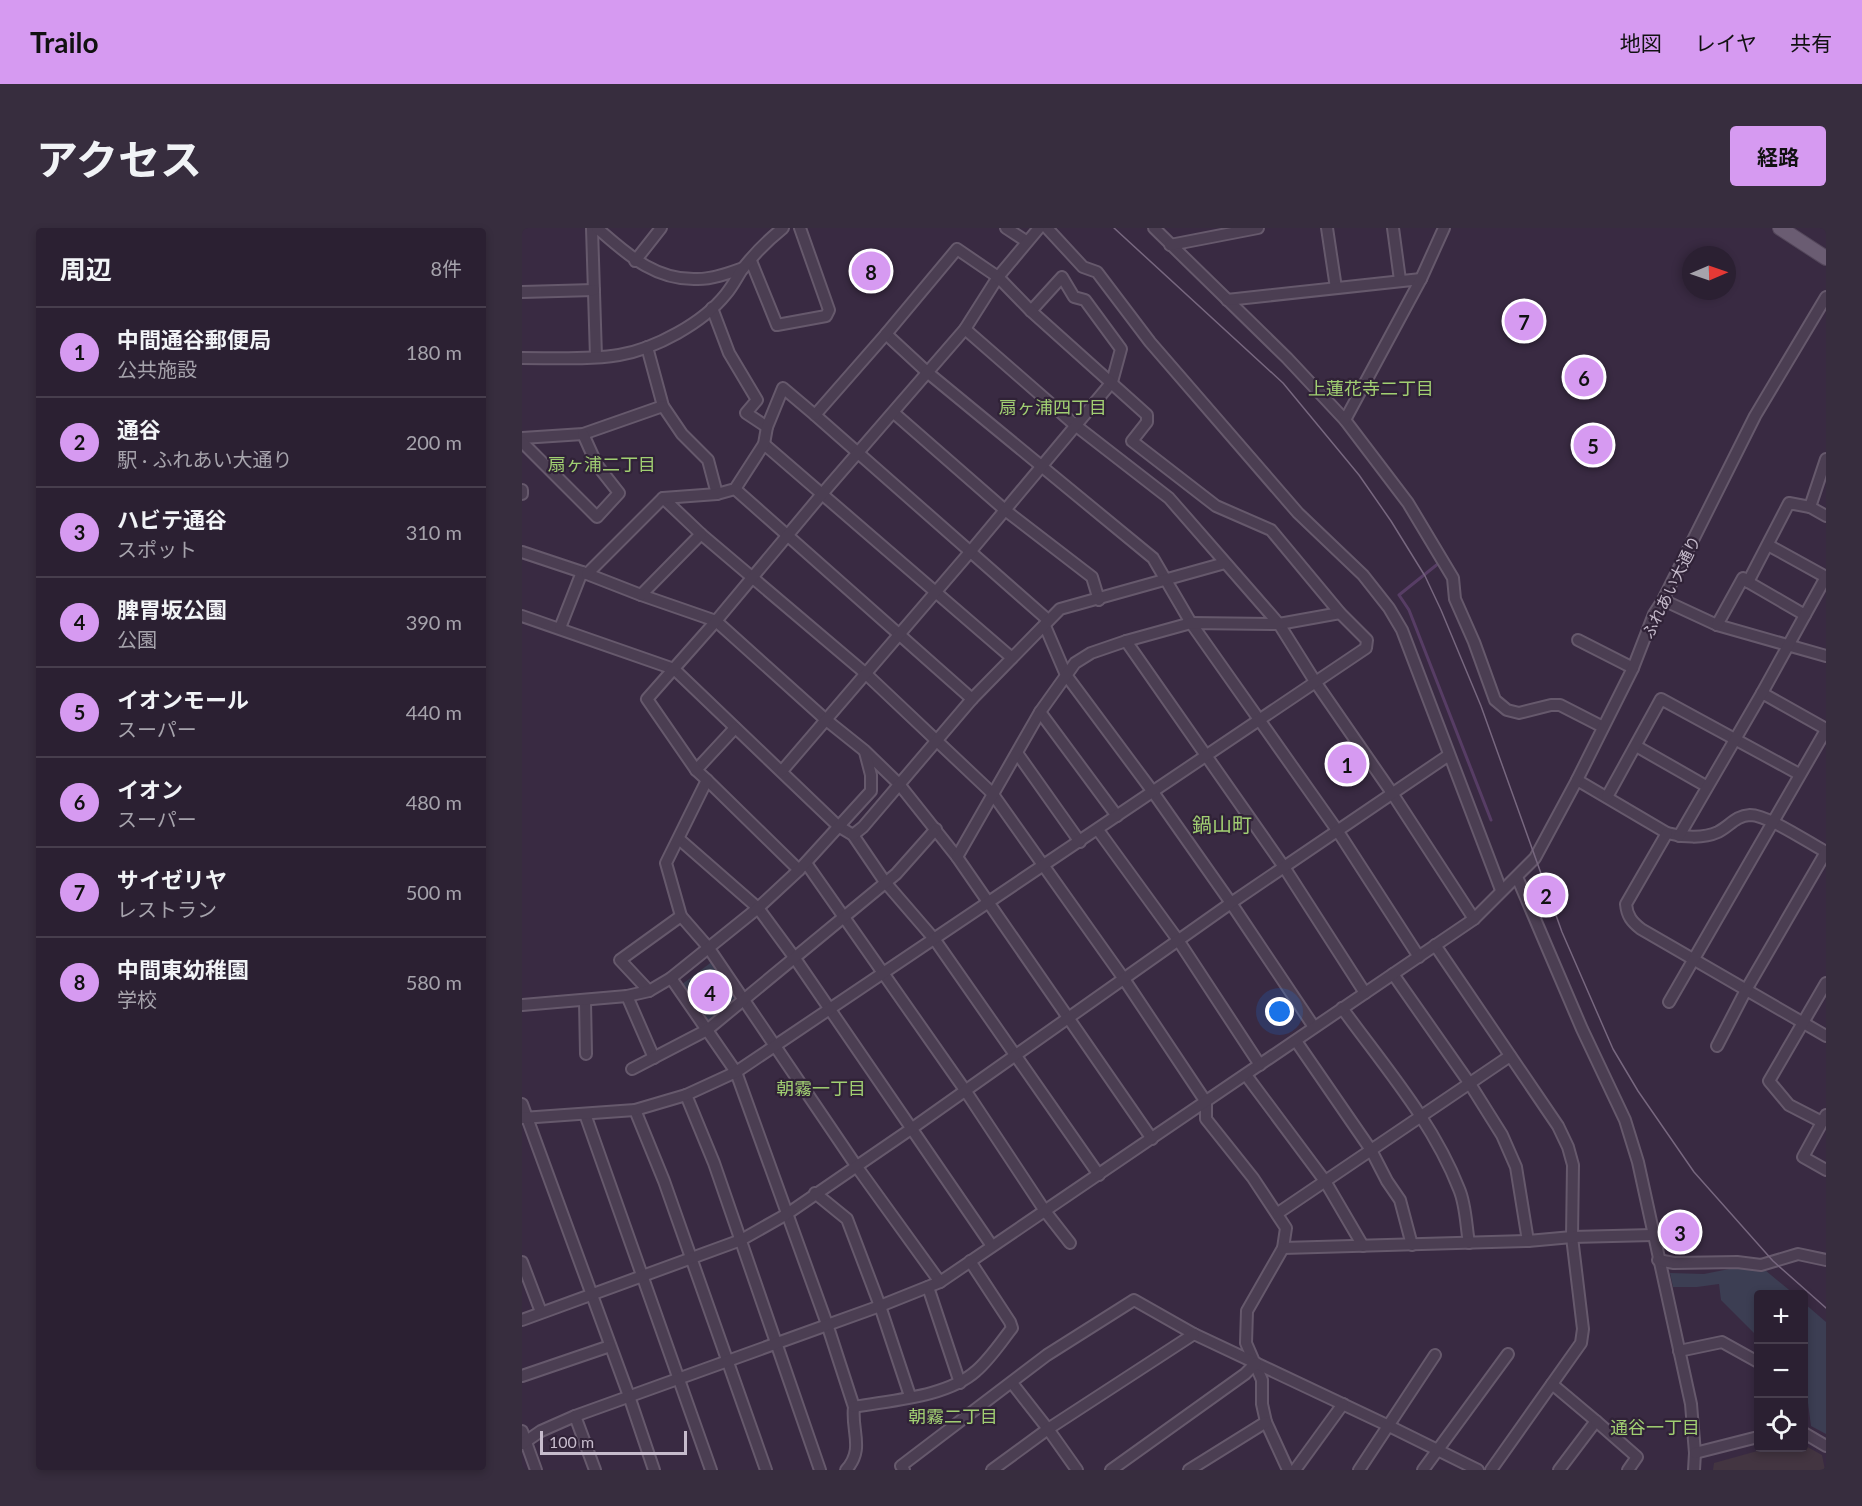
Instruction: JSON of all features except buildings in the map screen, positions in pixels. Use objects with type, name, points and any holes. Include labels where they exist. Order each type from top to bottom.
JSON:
[{"type":"main road","points":[[1780,228],[1826,258]]},
{"type":"street","points":[[592,228],[596,357]]},
{"type":"street","points":[[597,228],[635,261],[655,272],[676,279],[700,280],[747,265]]},
{"type":"street","points":[[635,261],[661,228]]},
{"type":"street","points":[[522,358],[620,355],[647,347],[689,326],[712,308],[770,239],[783,228]]},
{"type":"street","points":[[747,265],[777,326],[826,316],[829,310],[800,228]]},
{"type":"street","points":[[1006,228],[1026,241]]},
{"type":"street","points":[[1039,228],[998,277],[965,329],[716,621],[646,699],[696,770],[803,867],[843,916],[1070,1243]]},
{"type":"street","points":[[1047,228],[1083,267],[1097,272],[1150,342],[1298,513],[1363,575],[1389,609],[1402,630],[1501,890]]},
{"type":"street","points":[[1154,228],[1287,358],[1345,420],[1408,503],[1453,578],[1455,599],[1474,642],[1495,700],[1507,710],[1519,713],[1560,705],[1603,727]]},
{"type":"street","points":[[1170,245],[1258,228]]},
{"type":"street","points":[[1327,228],[1336,288]]},
{"type":"street","points":[[1393,228],[1400,280]]},
{"type":"street","points":[[1345,420],[1421,279],[1444,228]]},
{"type":"street","points":[[524,1118],[635,1110],[686,1095],[736,1072],[831,1011],[1366,648],[1367,640],[1340,613],[1271,530],[1216,506],[1132,441],[1147,422],[1147,415],[1031,311],[998,277],[957,249],[814,415]]},
{"type":"street","points":[[782,771],[1112,382],[1121,349],[1085,300],[1074,297],[1062,277],[1031,311]]},
{"type":"street","points":[[1227,300],[1421,279]]},
{"type":"street","points":[[522,291],[594,290]]},
{"type":"street","name":"ふれあい大通り","points":[[523,1439],[575,1416],[880,1306],[940,1282],[1474,919],[1535,858],[1633,668],[1654,614],[1664,600],[1755,416],[1826,297]]},
{"type":"street","points":[[712,308],[729,353],[757,400],[746,413],[767,427]]},
{"type":"street","points":[[965,329],[1075,425],[1169,498],[1279,624],[1474,919]]},
{"type":"street","points":[[886,334],[927,372],[1153,558],[1191,623],[1261,719],[1337,830],[1419,957]]},
{"type":"street","points":[[647,347],[663,406],[682,434],[708,460],[717,494]]},
{"type":"street","points":[[560,628],[584,573],[663,498],[717,494],[735,489],[764,444],[767,427],[783,388],[970,552],[1046,623],[1066,675],[1153,792],[1314,1027]]},
{"type":"street","points":[[522,440],[583,434],[663,406]]},
{"type":"street","points":[[894,413],[1005,510],[1092,577],[1099,600]]},
{"type":"street","points":[[522,440],[597,517],[619,493],[597,465],[583,434]]},
{"type":"street","points":[[764,444],[1012,658]]},
{"type":"street","points":[[1810,507],[1826,459]]},
{"type":"street","points":[[735,489],[972,699]]},
{"type":"street","points":[[663,498],[701,534],[865,673],[992,793],[1124,979],[1206,1102],[1206,1119],[1278,1213],[1286,1228],[1283,1248],[1247,1311],[1246,1343],[1262,1380],[1262,1404],[1266,1422],[1288,1470]]},
{"type":"street","points":[[1748,582],[1790,503],[1810,507],[1826,516]]},
{"type":"street","points":[[641,595],[701,534]]},
{"type":"street","points":[[1679,836],[1826,577],[1768,545]]},
{"type":"street","points":[[522,552],[716,621],[825,719],[865,751],[899,784],[957,857],[1152,1139]]},
{"type":"street","points":[[853,834],[863,827],[972,699],[1060,609],[1099,600],[1225,563]]},
{"type":"street","points":[[1717,625],[1743,578],[1805,615]]},
{"type":"street","points":[[1664,600],[1717,625],[1826,656]]},
{"type":"street","points":[[957,857],[1040,712],[1075,663],[1091,653],[1126,640],[1191,623],[1279,624],[1340,613]]},
{"type":"street","points":[[522,616],[674,669],[838,825],[853,834],[885,882],[936,940],[1100,1175]]},
{"type":"street","points":[[1126,640],[1284,867],[1365,993]]},
{"type":"street","points":[[1578,640],[1633,668]]},
{"type":"street","points":[[1669,1002],[1826,729],[1762,693]]},
{"type":"street","points":[[1607,797],[1661,699],[1799,774]]},
{"type":"street","points":[[1040,712],[1118,816]]},
{"type":"street","points":[[696,770],[735,728]]},
{"type":"street","points":[[1636,746],[1706,786]]},
{"type":"street","points":[[522,1005],[627,996],[649,991],[671,978],[758,908],[803,867],[838,825],[871,791],[871,775],[865,751]]},
{"type":"street","points":[[1017,753],[1080,842]]},
{"type":"street","points":[[522,1320],[741,1240],[786,1214],[857,1167],[1231,903],[1449,755]]},
{"type":"street","points":[[707,780],[666,863],[681,916],[708,947],[857,1167],[940,1282]]},
{"type":"street","points":[[1577,780],[1667,833],[1679,836],[1703,836],[1717,833],[1737,817],[1753,815],[1773,822],[1826,852],[1746,990],[1717,1046]]},
{"type":"street","points":[[632,1069],[706,1030],[896,874],[936,829]]},
{"type":"street","points":[[1098,830],[1178,940],[1260,1065]]},
{"type":"street","points":[[1667,833],[1626,903],[1627,913],[1632,922],[1826,1036]]},
{"type":"street","points":[[679,838],[758,908],[992,1246]]},
{"type":"street","points":[[1517,877],[1582,1029],[1625,1120],[1645,1191],[1658,1260],[1691,1404],[1694,1470]]},
{"type":"street","points":[[649,991],[620,960],[681,916]]},
{"type":"street","points":[[1435,945],[1558,1126],[1573,1165],[1572,1237],[1583,1329],[1581,1343],[1491,1470]]},
{"type":"street","points":[[1393,974],[1470,1084],[1502,1136],[1516,1167],[1528,1241]]},
{"type":"street","points":[[671,978],[736,1072],[827,1324],[854,1407],[852,1420],[857,1442],[854,1461],[846,1470]]},
{"type":"street","points":[[1826,983],[1769,1081],[1789,1105],[1824,1118],[1803,1157],[1826,1170]]},
{"type":"street","points":[[627,996],[654,1058]]},
{"type":"street","points":[[585,1001],[586,1054]]},
{"type":"street","points":[[1342,1008],[1422,1118],[1460,1191],[1469,1243]]},
{"type":"street","points":[[1296,1041],[1371,1150],[1400,1200],[1412,1245]]},
{"type":"street","points":[[1278,1213],[1422,1118],[1510,1056]]},
{"type":"street","points":[[1246,1075],[1325,1181],[1363,1246]]},
{"type":"street","points":[[686,1095],[714,1163],[820,1470]]},
{"type":"street","points":[[522,1104],[524,1118],[629,1396],[654,1470]]},
{"type":"street","points":[[635,1110],[664,1182],[766,1470]]},
{"type":"street","points":[[585,1114],[711,1470]]},
{"type":"street","points":[[815,1193],[847,1218],[910,1396]]},
{"type":"street","points":[[1283,1248],[1653,1235]]},
{"type":"street","points":[[1658,1260],[1674,1263],[1737,1262],[1761,1265],[1798,1254],[1826,1260]]},
{"type":"street","points":[[522,1262],[541,1312]]},
{"type":"street","points":[[854,1407],[931,1393],[960,1383],[977,1370],[1012,1328],[1011,1322],[970,1262]]},
{"type":"street","points":[[928,1287],[960,1383]]},
{"type":"street","points":[[904,1470],[901,1466],[1047,1355],[1134,1300],[1194,1334],[1478,1470]]},
{"type":"street","points":[[992,1470],[1048,1429],[1194,1334]]},
{"type":"street","points":[[1679,1351],[1722,1341],[1754,1360]]},
{"type":"street","points":[[522,1376],[610,1346]]},
{"type":"street","points":[[1424,1470],[1508,1354]]},
{"type":"street","points":[[1359,1470],[1435,1355]]},
{"type":"street","points":[[1118,1468],[1245,1374],[1256,1363]]},
{"type":"street","points":[[1012,1383],[1077,1470]]},
{"type":"street","points":[[1552,1384],[1637,1457],[1628,1470]]},
{"type":"street","points":[[1295,1470],[1343,1404]]},
{"type":"street","points":[[575,1416],[595,1470]]},
{"type":"street","points":[[1559,1470],[1596,1421]]},
{"type":"street","points":[[1189,1470],[1266,1422]]},
{"type":"street","points":[[1808,1436],[1826,1446]]},
{"type":"street","points":[[1695,1453],[1754,1438]]},
{"type":"street","points":[[523,1439],[536,1470]]},
{"type":"shaded area","points":[[713,961],[739,1000],[707,1025],[681,985]]},
{"type":"shaded area","points":[[1739,1267],[1765,1270],[1789,1290],[1754,1290],[1754,1333],[1721,1300],[1719,1284],[1673,1287],[1670,1273],[1704,1274]]},
{"type":"shaded area","points":[[1808,1306],[1826,1322],[1826,1434],[1811,1426],[1808,1403]]},
{"type":"shaded area","points":[[1808,1447],[1822,1455],[1825,1470],[1713,1470],[1714,1463],[1754,1452],[1808,1452]]},
{"type":"waterway","points":[[1439,563],[1399,595],[1409,610],[1491,820]]},
{"type":"tram line","points":[[1114,228],[1283,383],[1359,475],[1391,521],[1425,576],[1441,610],[1481,706],[1562,932],[1613,1049],[1638,1091],[1694,1172],[1773,1261],[1826,1308]]},
{"type":"place","name":"中間東幼稚園","points":[[871,271]]},
{"type":"place","name":"サイゼリヤ","points":[[1524,321]]},
{"type":"place","name":"イオン","points":[[1584,377]]},
{"type":"place","name":"イオンモール","points":[[1593,445]]},
{"type":"place","name":"中間通谷郵便局","points":[[1347,764]]},
{"type":"place","name":"通谷","points":[[1546,895]]},
{"type":"place","name":"脾胃坂公園","points":[[710,992]]},
{"type":"place","name":"ハビテ通谷","points":[[1680,1232]]},
{"type":"district","name":"上蓮花寺二丁目","points":[[1371,389]]},
{"type":"district","name":"扇ヶ浦四丁目","points":[[1053,408]]},
{"type":"district","name":"扇ヶ浦二丁目","points":[[602,465]]},
{"type":"district","name":"鍋山町","points":[[1222,825]]},
{"type":"district","name":"朝霧一丁目","points":[[821,1089]]},
{"type":"district","name":"朝霧二丁目","points":[[953,1417]]},
{"type":"district","name":"通谷一丁目","points":[[1655,1428]]}]
